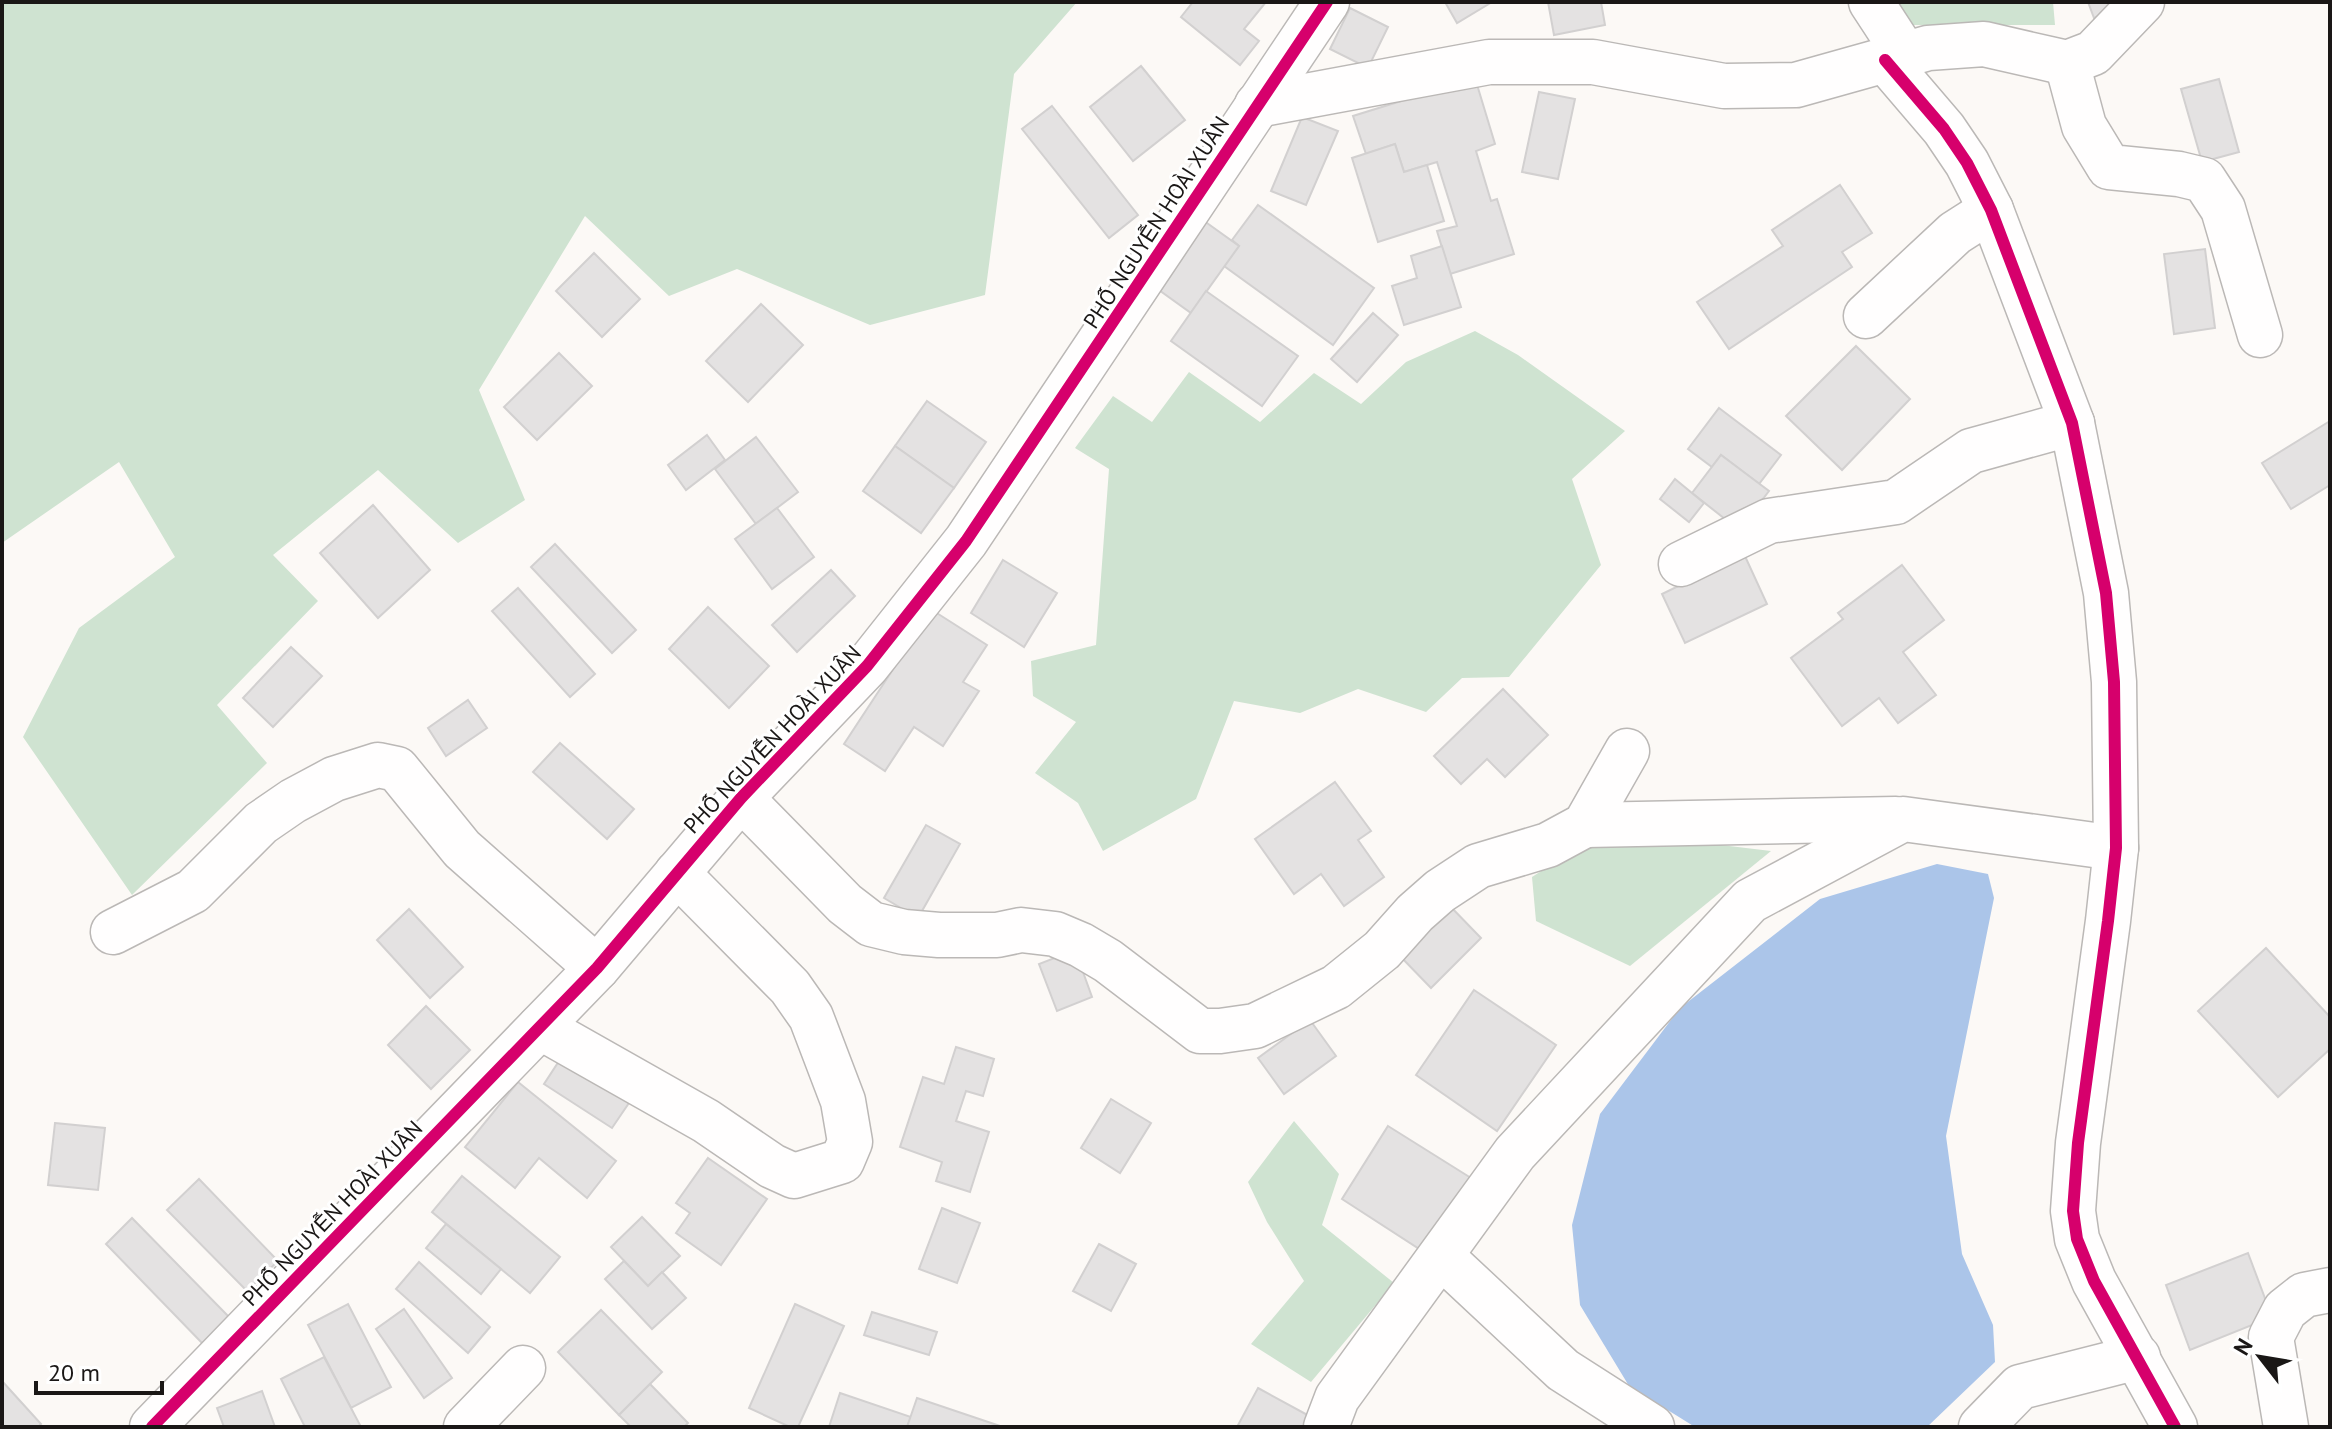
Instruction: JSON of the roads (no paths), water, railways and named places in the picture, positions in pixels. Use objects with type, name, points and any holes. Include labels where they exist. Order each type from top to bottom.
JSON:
[{"type":"street","name":"PHỐ NGUYỄN HOÀI XUÂN","points":[[152,1427],[597,968],[741,798],[867,666],[966,541],[1327,2]]},
{"type":"street","points":[[1871,2],[1895,57],[1967,163],[1991,210],[2072,423],[2107,608],[2114,682],[2116,848],[2078,1143],[2073,1211],[2077,1239],[2094,1281],[2175,1427]]},
{"type":"street","points":[[1257,105],[1489,62],[1593,62],[1724,86],[1796,85],[1928,48],[1984,44],[2067,63],[2093,53],[2142,2]]},
{"type":"street","points":[[2067,63],[2084,126],[2109,167],[2179,174],[2204,180],[2223,209],[2260,335]]},
{"type":"street","points":[[1866,316],[1955,233],[1991,210]]},
{"type":"street","points":[[1681,564],[1769,521],[1896,502],[1971,451],[2072,423]]},
{"type":"street","points":[[1585,825],[1627,751]]},
{"type":"street","points":[[113,932],[193,891],[261,823],[293,801],[334,779],[378,765],[397,769],[462,849],[597,968]]},
{"type":"street","points":[[741,798],[845,904],[871,924],[904,932],[939,935],[997,935],[1021,930],[1055,934],[1108,961],[1200,1031],[1255,1026],[1336,987],[1382,950],[1415,913],[1440,891],[1478,866],[1548,845],[1585,825],[1903,819],[2116,848]]},
{"type":"street","points":[[1326,1427],[1337,1398],[1515,1153],[1750,901],[1903,819]]},
{"type":"street","points":[[540,1027],[706,1121],[794,1176],[842,1161],[850,1142],[843,1101],[811,1017],[790,987],[677,873]]},
{"type":"street","points":[[1441,1256],[1563,1370],[1652,1427]]},
{"type":"street","points":[[2286,1427],[2271,1337],[2285,1310],[2304,1295],[2330,1290]]},
{"type":"street","points":[[1981,1427],[2020,1387],[2138,1357]]},
{"type":"street","points":[[466,1427],[523,1368]]},
{"type":"water","points":[[1937,864],[1988,874],[1994,898],[1946,1136],[1962,1254],[1993,1325],[1995,1362],[1927,1427],[1695,1427],[1629,1386],[1580,1305],[1572,1225],[1600,1114],[1680,1008],[1820,899]]}]
